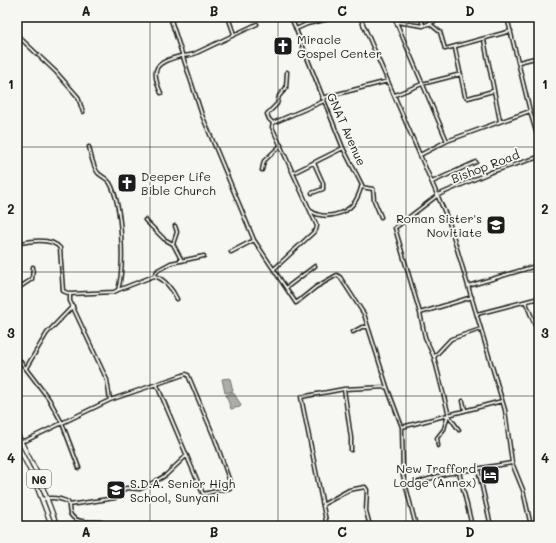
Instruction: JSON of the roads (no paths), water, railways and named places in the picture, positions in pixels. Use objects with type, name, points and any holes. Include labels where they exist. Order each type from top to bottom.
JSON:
[{"type":"main road","name":"N6","points":[[17,434],[19,444],[45,499]]},
{"type":"main road","name":"N6","points":[[19,444],[45,499],[52,526]]},
{"type":"main road","points":[[17,451],[25,457]]},
{"type":"main road","name":"N6","points":[[47,505],[57,526]]},
{"type":"street","points":[[170,17],[202,115],[254,240],[296,303],[316,287],[338,276],[364,314],[387,387],[402,428],[402,470],[416,526]]},
{"type":"street","points":[[228,17],[234,34]]},
{"type":"street","name":"GNAT Avenue","points":[[291,17],[343,148],[360,179],[361,187]]},
{"type":"street","points":[[296,29],[308,24],[336,17]]},
{"type":"street","points":[[360,17],[449,222],[498,383],[512,463],[523,490],[531,526]]},
{"type":"street","points":[[394,17],[447,141]]},
{"type":"street","points":[[421,17],[423,26]]},
{"type":"street","points":[[396,22],[423,26],[445,17]]},
{"type":"street","points":[[508,17],[530,111],[539,142]]},
{"type":"street","points":[[429,23],[440,32],[444,48],[455,48],[511,31]]},
{"type":"street","points":[[161,93],[155,79],[157,66],[183,55],[194,54],[222,42],[234,34],[257,24]]},
{"type":"street","points":[[17,35],[56,72],[78,97],[83,112]]},
{"type":"street","points":[[484,40],[500,121]]},
{"type":"street","points":[[455,48],[466,97],[493,91]]},
{"type":"street","points":[[519,62],[539,57]]},
{"type":"street","points":[[274,270],[316,230],[317,226],[272,127],[273,123],[269,120],[267,114],[277,104],[279,96],[286,88],[288,81],[287,72]]},
{"type":"street","points":[[395,95],[422,84],[461,74]]},
{"type":"street","points":[[273,123],[323,99],[388,82]]},
{"type":"street","points":[[420,155],[447,141],[530,111]]},
{"type":"street","points":[[262,170],[264,161],[281,146]]},
{"type":"street","points":[[89,147],[97,172],[110,183],[120,217],[121,280],[118,290]]},
{"type":"street","points":[[293,173],[343,148]]},
{"type":"street","name":"Bishop Road","points":[[420,313],[395,228],[438,195],[491,172],[539,157]]},
{"type":"street","points":[[432,182],[476,162]]},
{"type":"street","points":[[312,194],[323,189],[323,183],[314,163]]},
{"type":"street","points":[[311,211],[316,215],[327,217],[348,208],[357,199],[361,187],[373,189],[374,200],[381,217]]},
{"type":"street","points":[[145,220],[164,239],[173,244],[182,261]]},
{"type":"street","points":[[173,244],[177,232],[175,226]]},
{"type":"street","points":[[231,252],[254,240]]},
{"type":"street","points":[[17,244],[28,241],[52,242],[57,244],[62,254],[62,289],[70,294],[114,292],[154,276],[162,268],[182,261],[204,256]]},
{"type":"street","points":[[468,286],[539,265]]},
{"type":"street","points":[[286,288],[315,266]]},
{"type":"street","points":[[535,266],[539,277]]},
{"type":"street","points":[[17,289],[32,279],[33,267]]},
{"type":"street","points":[[154,276],[163,281],[174,292],[177,299]]},
{"type":"street","points":[[70,294],[73,306],[107,380],[110,400]]},
{"type":"street","points":[[459,430],[448,414],[434,357],[425,336],[420,313],[472,297]]},
{"type":"street","points":[[477,314],[526,303],[539,298]]},
{"type":"street","points":[[526,303],[539,335]]},
{"type":"street","points":[[26,368],[47,333],[73,306]]},
{"type":"street","points":[[353,332],[362,327],[368,327]]},
{"type":"street","points":[[434,357],[451,339],[481,329]]},
{"type":"street","points":[[17,356],[49,399],[62,423],[79,468]]},
{"type":"street","points":[[19,444],[110,400],[186,374],[192,380],[215,439],[231,485],[230,488],[203,494],[157,385]]},
{"type":"street","points":[[327,526],[324,504],[301,401],[302,397],[344,389],[387,387]]},
{"type":"street","points":[[344,389],[351,438],[351,450]]},
{"type":"street","points":[[463,401],[465,410]]},
{"type":"street","points":[[402,428],[448,414],[502,401]]},
{"type":"street","points":[[438,446],[437,438],[444,429],[448,414]]},
{"type":"street","points":[[69,505],[115,498],[126,488],[140,489],[166,475],[186,456]]},
{"type":"street","points":[[406,486],[459,472],[512,463]]},
{"type":"street","points":[[478,468],[491,526]]},
{"type":"street","points":[[459,472],[472,526]]},
{"type":"street","points":[[324,504],[349,490],[364,487],[367,490],[366,511],[370,526]]},
{"type":"street","points":[[45,499],[60,499],[68,502],[70,514],[76,519],[89,522],[102,522],[104,526]]},
{"type":"place","name":"Miracle Gospel Center","points":[[283,46]]},
{"type":"place","name":"Deeper Life Bible Church","points":[[127,183]]},
{"type":"place","name":"Roman Sister's Novitiate","points":[[496,225]]},
{"type":"place","name":"New Trafford Lodge (Annex)","points":[[490,475]]},
{"type":"place","name":"S.D.A. Senior High School, Sunyani","points":[[116,490]]}]
